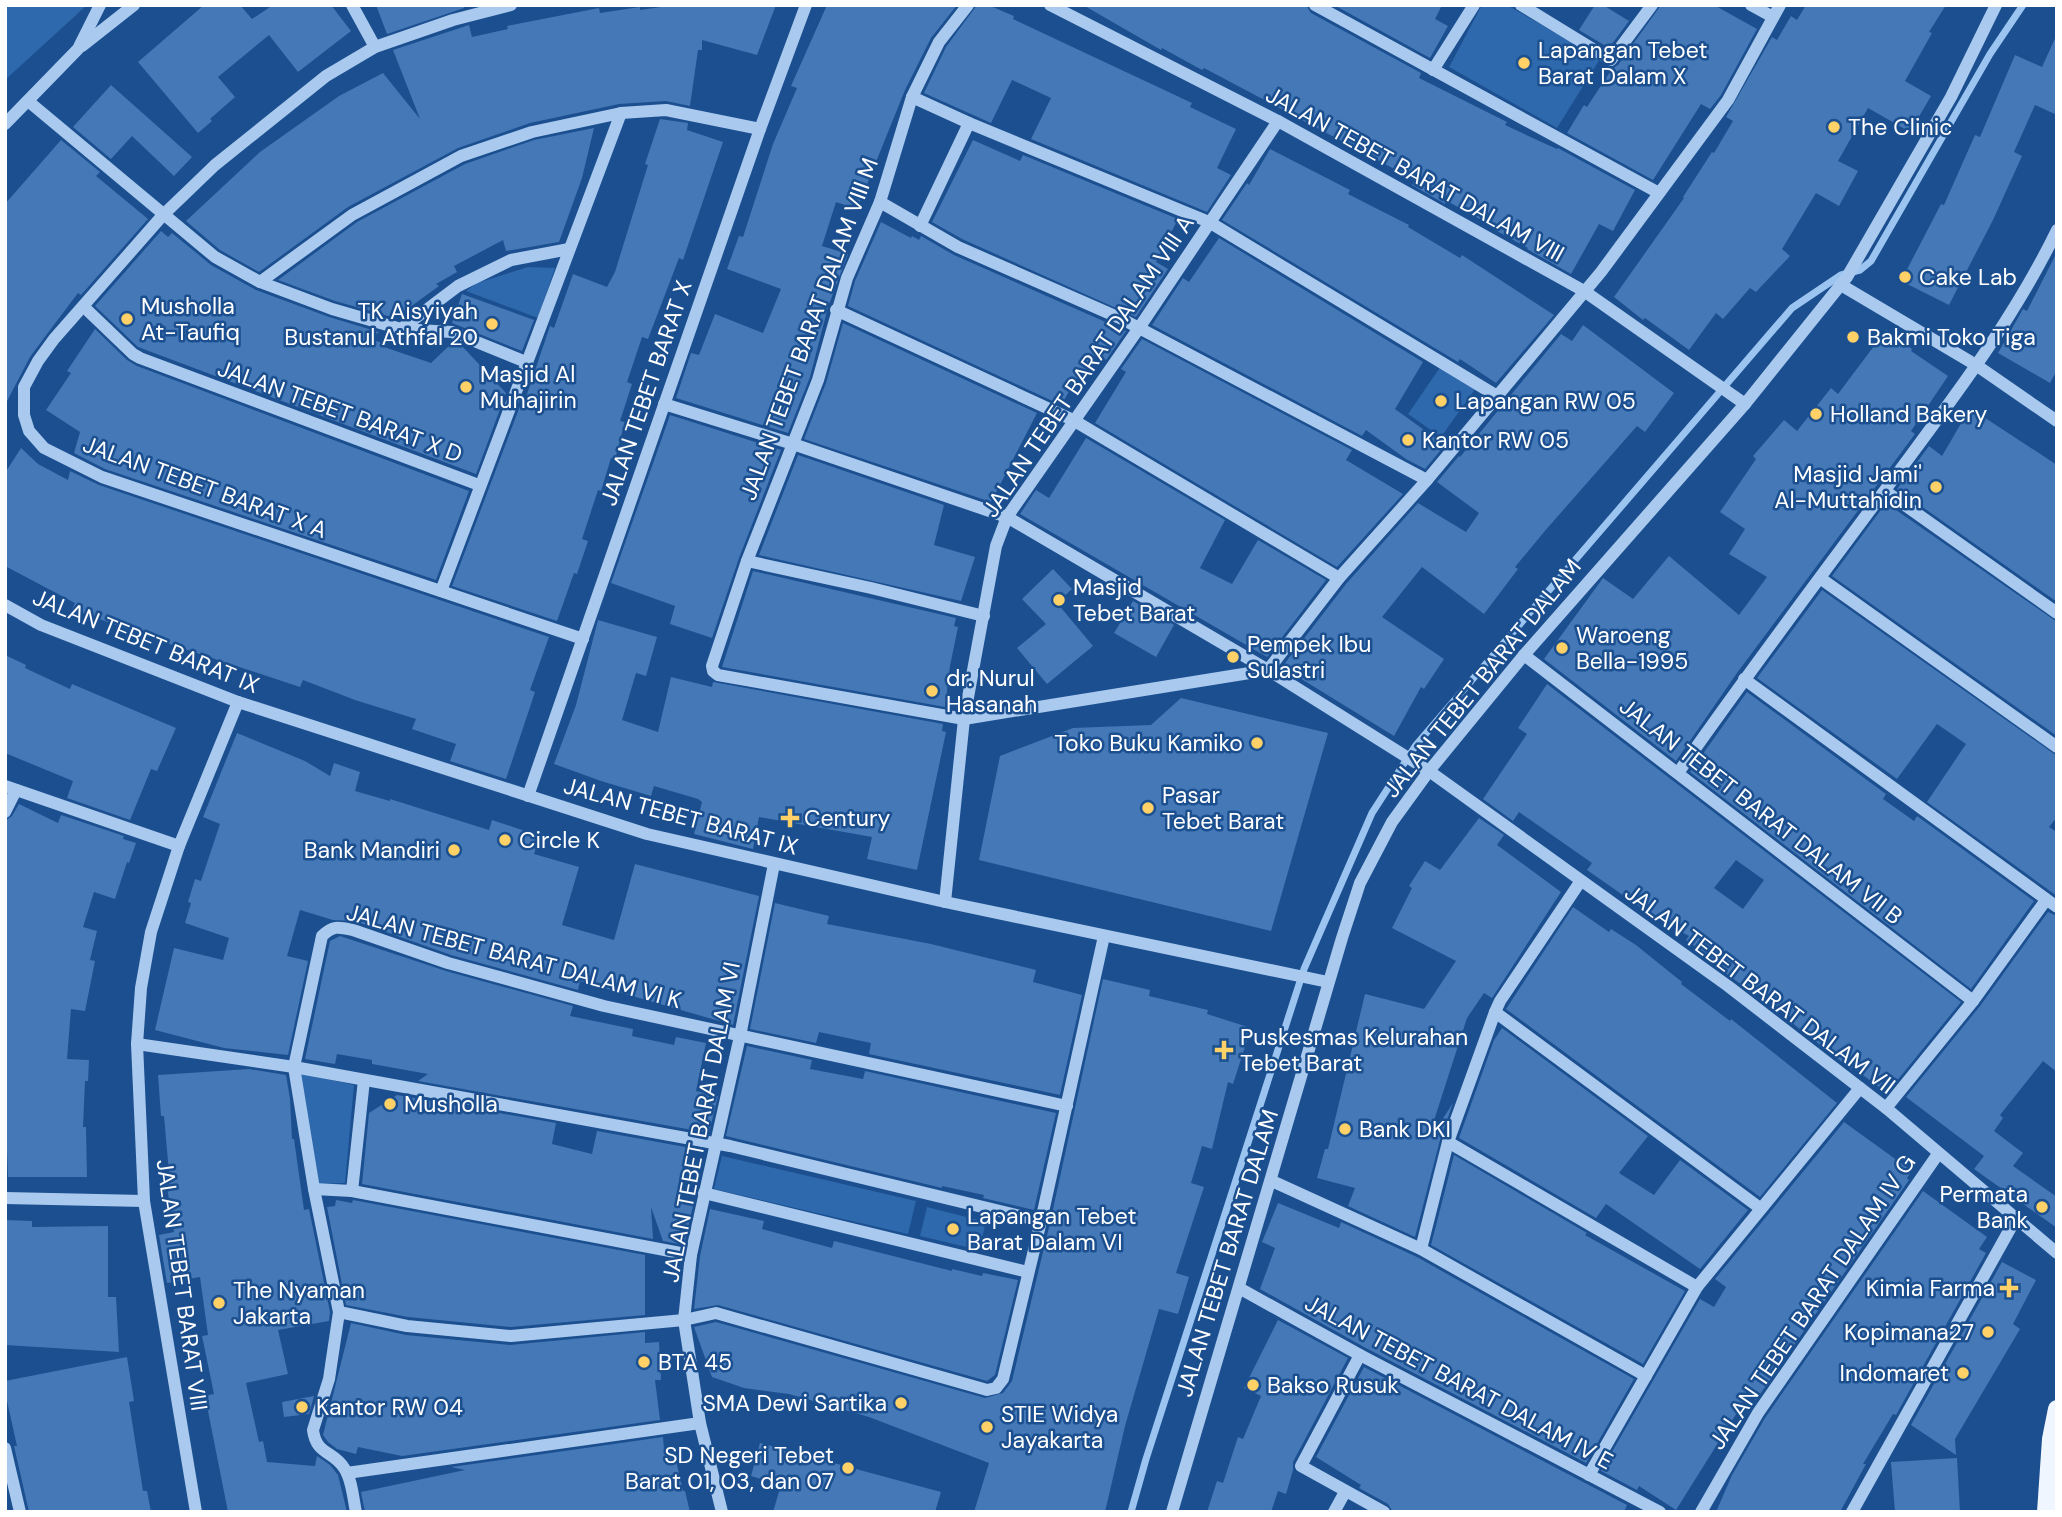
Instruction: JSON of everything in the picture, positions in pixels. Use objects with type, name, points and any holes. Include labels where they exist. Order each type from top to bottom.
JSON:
[{"type":"main road","points":[[2046,1512],[2051,1439],[2057,1409]]},
{"type":"street","points":[[78,49],[100,5]]},
{"type":"street","points":[[5,124],[78,49],[134,5]]},
{"type":"street","points":[[352,5],[375,47]]},
{"type":"street","name":"JALAN TEBET BARAT X A","points":[[511,5],[453,20],[375,47],[326,76],[215,165],[163,215],[54,339],[24,387],[24,415],[29,430],[44,448],[102,477],[583,639]]},
{"type":"street","name":"JALAN TEBET BARAT X","points":[[528,796],[760,129],[806,5]]},
{"type":"street","name":"JALAN TEBET BARAT DALAM VIII M","points":[[964,719],[718,675],[712,666],[747,561],[818,380],[836,310],[880,202],[912,97],[939,42],[968,5]]},
{"type":"street","name":"JALAN TEBET BARAT DALAM VIII","points":[[1050,5],[1278,121],[1584,291],[1745,404]]},
{"type":"street","points":[[1315,5],[1659,193]]},
{"type":"street","points":[[1433,70],[1474,5]]},
{"type":"street","points":[[1521,5],[1611,60],[1652,5]]},
{"type":"street","points":[[1751,5],[1773,18]]},
{"type":"street","points":[[964,719],[1268,670],[1339,579],[1427,480],[1601,272],[1728,100],[1780,5]]},
{"type":"street","name":"JALAN TEBET BARAT DALAM","points":[[1172,1512],[1272,1181],[1328,982],[1360,883],[1392,822],[1429,771],[1524,655],[1745,404],[1844,281],[1861,256],[1951,97],[1996,5]]},
{"type":"street","points":[[912,97],[1209,222],[1497,396]]},
{"type":"street","points":[[28,102],[215,257],[260,282],[332,309],[401,329],[452,332],[526,362]]},
{"type":"street","points":[[260,282],[352,215],[461,156],[532,132],[621,113],[666,110],[760,129]]},
{"type":"street","points":[[440,591],[621,113]]},
{"type":"street","name":"JALAN TEBET BARAT DALAM VIII A","points":[[945,902],[964,719],[996,547],[1007,517],[1139,328],[1278,121]]},
{"type":"street","points":[[920,226],[969,123]]},
{"type":"street","points":[[880,202],[958,247],[1139,328],[1427,480]]},
{"type":"street","points":[[1678,773],[1744,679],[1976,365],[2024,292],[2057,230]]},
{"type":"street","points":[[401,329],[458,286],[510,260],[569,249]]},
{"type":"street","points":[[1844,281],[1976,365],[2057,421]]},
{"type":"street","name":"JALAN TEBET BARAT X D","points":[[83,307],[133,355],[479,485]]},
{"type":"street","points":[[836,310],[1073,420],[1339,579]]},
{"type":"street","name":"JALAN TEBET BARAT DALAM VII","points":[[664,404],[793,444],[1007,517],[1268,670],[1429,771],[1728,986],[1886,1108],[2057,1253]]},
{"type":"street","points":[[1885,491],[2057,613]]},
{"type":"street","points":[[747,561],[984,616]]},
{"type":"street","points":[[1820,578],[2057,747]]},
{"type":"street","name":"JALAN TEBET BARAT IX","points":[[5,605],[41,625],[238,702],[647,834],[945,902],[1328,982]]},
{"type":"street","name":"JALAN TEBET BARAT DALAM VII B","points":[[1524,655],[1973,1001]]},
{"type":"street","points":[[1744,679],[2051,904],[1886,1108]]},
{"type":"street","name":"JALAN TEBET BARAT VIII","points":[[196,1512],[144,1201],[137,1044],[141,988],[151,932],[179,846],[238,702]]},
{"type":"street","points":[[5,812],[11,788],[179,846]]},
{"type":"street","name":"JALAN TEBET BARAT DALAM VI","points":[[722,1512],[700,1423],[684,1320],[691,1255],[740,1036],[774,863]]},
{"type":"street","points":[[1421,1248],[1448,1142],[1494,1012],[1580,882]]},
{"type":"street","name":"JALAN TEBET BARAT DALAM VI K","points":[[294,1067],[322,936],[330,928],[338,927],[448,962],[591,1002],[1067,1106]]},
{"type":"street","points":[[339,1312],[415,1327],[511,1336],[684,1320],[716,1313],[987,1390],[996,1388],[1003,1379],[1041,1221],[1104,936]]},
{"type":"street","points":[[1494,1012],[1760,1208]]},
{"type":"street","points":[[137,1044],[294,1067],[715,1144],[1041,1221]]},
{"type":"street","points":[[294,1067],[314,1189],[339,1312],[329,1379],[313,1430],[314,1438],[321,1449],[340,1462],[347,1473],[356,1512]]},
{"type":"street","points":[[352,1191],[364,1080]]},
{"type":"street","points":[[1589,1475],[1697,1287],[1860,1088]]},
{"type":"street","points":[[1448,1142],[1697,1287]]},
{"type":"street","name":"JALAN TEBET BARAT DALAM IV G","points":[[1701,1512],[1758,1413],[1938,1154]]},
{"type":"street","points":[[1272,1181],[1421,1248],[1646,1376]]},
{"type":"street","points":[[314,1189],[352,1191],[691,1255]]},
{"type":"street","points":[[704,1193],[1028,1272]]},
{"type":"street","points":[[5,1198],[144,1201]]},
{"type":"street","points":[[1852,1512],[2015,1220]]},
{"type":"street","name":"JALAN TEBET BARAT DALAM IV E","points":[[1239,1288],[1360,1355],[1660,1512]]},
{"type":"street","points":[[1360,1355],[1300,1464],[1384,1512]]},
{"type":"street","points":[[347,1473],[700,1423]]},
{"type":"street","points":[[5,1448],[11,1492],[20,1512]]},
{"type":"street","points":[[1334,1512],[1345,1492]]},
{"type":"shaded area","points":[[5,5],[87,5],[5,80]]},
{"type":"shaded area","name":"Lapangan Tebet Barat Dalam X","points":[[1482,5],[1507,5],[1600,59],[1557,128],[1449,67]]},
{"type":"shaded area","points":[[528,267],[555,268],[538,318],[466,291],[477,283]]},
{"type":"shaded area","name":"Lapangan RW 05","points":[[1441,366],[1475,389],[1441,437],[1408,414]]},
{"type":"shaded area","points":[[300,1073],[354,1085],[345,1183],[315,1184]]},
{"type":"shaded area","points":[[722,1156],[916,1201],[908,1234],[714,1189]]},
{"type":"shaded area","name":"Lapangan Tebet Barat Dalam VI","points":[[927,1207],[986,1222],[979,1250],[920,1236]]},
{"type":"building","points":[[204,5],[240,5],[252,19],[273,5],[331,5],[351,31],[298,72],[269,35],[218,77],[235,97],[198,133],[138,62]]},
{"type":"building","points":[[376,5],[463,5],[464,8],[387,34]]},
{"type":"building","points":[[675,5],[776,5],[757,55],[702,40],[702,50],[698,50],[690,106],[666,101],[619,104],[530,123],[458,148],[348,207],[259,272],[220,250],[186,221],[260,152],[339,96],[383,73],[420,119],[393,50],[469,25],[472,37],[508,29],[507,26],[599,8],[600,13]]},
{"type":"building","points":[[827,5],[957,5],[931,38],[905,90],[857,209],[836,202],[822,246],[848,254],[828,307],[810,377],[788,433],[676,398],[691,353],[699,355],[715,314],[763,333],[781,289],[727,269],[739,236],[743,237],[773,144],[797,88],[791,86]]},
{"type":"building","points":[[977,5],[988,5],[1014,16],[1013,19],[1192,103],[1190,107],[1236,129],[1217,168],[1231,175],[1207,212],[1031,139],[1051,98],[1012,80],[991,123],[924,93],[946,47]]},
{"type":"building","points":[[1083,5],[1306,5],[1311,13],[1421,73],[1419,78],[1507,122],[1505,125],[1558,148],[1635,190],[1613,231],[1599,224],[1571,274],[1486,225],[1487,223],[1412,185],[1415,180],[1204,68],[1202,70],[1162,48],[1161,50]]},
{"type":"building","points":[[1334,5],[1442,5],[1435,19],[1448,26],[1430,58]]},
{"type":"building","points":[[1595,5],[1603,5],[1629,21],[1609,48],[1579,30]]},
{"type":"building","points":[[1661,5],[1714,5],[1757,29],[1721,95],[1710,109],[1701,104],[1653,180],[1567,133],[1584,105],[1587,107]]},
{"type":"building","points":[[1806,5],[1946,5],[1929,32],[1932,33],[1905,81],[1931,96],[1910,132],[1868,108],[1838,161],[1858,171],[1839,206],[1816,193],[1782,249],[1790,256],[1756,292],[1750,288],[1723,319],[1716,313],[1689,350],[1614,297],[1684,198],[1712,152],[1714,153],[1733,121],[1726,117],[1772,37],[1777,40],[1791,16],[1797,20]]},
{"type":"building","points":[[2057,34],[2057,115],[2035,105],[2014,152],[2022,156],[1993,220],[1949,305],[1901,281],[1941,204],[1944,205],[1975,135],[1980,137],[2015,55],[2042,67]]},
{"type":"building","points":[[111,85],[192,157],[174,176],[132,136],[111,159],[73,127]]},
{"type":"building","points":[[660,119],[688,123],[687,130],[723,142],[683,260],[679,258],[648,339],[642,337],[627,382],[632,384],[620,421],[625,422],[615,459],[611,458],[601,491],[598,490],[582,539],[588,541],[557,621],[452,586],[520,406],[522,409],[550,326],[554,328],[573,274],[607,287],[615,272]]},
{"type":"building","points":[[594,128],[582,178],[559,242],[506,251],[503,240],[454,266],[457,272],[436,284],[439,286],[395,318],[335,301],[278,280],[357,222],[465,164],[534,140]]},
{"type":"building","points":[[61,140],[100,172],[96,176],[148,219],[81,295],[78,293],[30,357],[5,405],[5,204]]},
{"type":"building","points":[[973,140],[1020,161],[1023,155],[1178,219],[1156,262],[1168,269],[1136,317],[962,239],[932,222]]},
{"type":"building","points":[[1270,149],[1350,190],[1348,194],[1409,225],[1408,227],[1460,258],[1462,255],[1554,315],[1496,383],[1460,359],[1458,362],[1222,220],[1247,183],[1249,185]]},
{"type":"building","points":[[881,222],[911,238],[912,236],[919,240],[921,236],[954,255],[1126,331],[1106,360],[1096,354],[1081,380],[1077,378],[1061,405],[848,306],[855,281]]},
{"type":"building","points":[[161,231],[168,237],[172,233],[211,265],[256,290],[379,332],[371,339],[385,344],[384,347],[431,363],[453,342],[461,345],[506,393],[476,474],[138,347],[95,306]]},
{"type":"building","points":[[1219,238],[1423,362],[1395,409],[1445,445],[1425,469],[1406,459],[1366,430],[1362,436],[1152,325],[1183,278],[1189,282]]},
{"type":"building","points":[[2057,252],[2057,370],[2050,383],[1998,353],[2023,309],[2027,311]]},
{"type":"building","name":"TK Aisyiyah Bustanul Athfal 20","points":[[462,294],[534,320],[522,351],[452,323]]},
{"type":"building","points":[[843,323],[1037,413],[991,502],[804,439],[826,383]]},
{"type":"building","points":[[1583,325],[1674,393],[1645,432],[1637,426],[1544,532],[1515,567],[1518,569],[1484,614],[1422,567],[1382,617],[1444,659],[1424,689],[1421,687],[1394,736],[1282,667],[1346,584],[1418,503],[1466,532],[1479,513],[1437,482],[1561,334],[1572,341]]},
{"type":"building","points":[[95,329],[127,360],[137,366],[469,491],[436,580],[105,469],[74,453],[80,432],[46,410],[71,373],[67,371]]},
{"type":"building","points":[[1886,330],[1948,376],[1911,431],[1915,434],[1737,673],[1676,761],[1544,659],[1603,578],[1633,599],[1669,556],[1739,615],[1767,577],[1729,554],[1745,529],[1720,512],[1756,459],[1753,456],[1784,420],[1797,431],[1831,388],[1838,394]]},
{"type":"building","points":[[1142,339],[1352,450],[1346,460],[1403,494],[1337,567],[1095,423],[1126,372],[1121,369]]},
{"type":"building","points":[[1970,408],[2057,465],[2057,602],[1897,489],[1929,446],[1942,456]]},
{"type":"building","points":[[670,415],[781,450],[739,558],[712,638],[670,624],[675,606],[611,583]]},
{"type":"building","points":[[1086,438],[1225,520],[1200,568],[1232,584],[1258,540],[1326,580],[1267,657],[1020,514],[1036,490],[1049,498]]},
{"type":"building","points":[[21,448],[38,464],[68,480],[70,471],[99,485],[549,637],[530,690],[535,692],[506,779],[450,761],[456,744],[412,729],[416,719],[303,680],[300,687],[72,609],[75,603],[5,566],[5,473]]},
{"type":"building","points":[[798,455],[944,505],[934,545],[975,557],[961,601],[759,555]]},
{"type":"building","points":[[1886,503],[2057,622],[2057,736],[1832,576]]},
{"type":"building","points":[[1053,569],[1072,589],[1057,603],[1093,646],[1047,684],[1017,648],[1046,624],[1022,599]]},
{"type":"building","points":[[753,571],[956,618],[954,626],[958,627],[945,707],[722,667]]},
{"type":"building","points":[[1822,590],[2057,756],[2057,817],[2049,827],[2057,832],[2057,896],[1927,802],[1966,744],[1937,724],[1897,779],[1757,678]]},
{"type":"building","points":[[1133,601],[1174,625],[1156,657],[1114,633]]},
{"type":"building","points":[[598,620],[657,637],[646,676],[636,673],[622,720],[658,732],[671,677],[712,687],[713,682],[943,724],[942,731],[946,732],[917,870],[867,859],[872,837],[759,817],[753,849],[694,834],[702,802],[698,799],[654,786],[651,796],[554,764],[576,705]]},
{"type":"building","points":[[5,655],[26,665],[25,668],[70,689],[72,684],[176,728],[157,771],[151,769],[130,820],[67,798],[73,781],[5,753]]},
{"type":"building","points":[[1547,684],[1961,1002],[1887,1093],[1852,1067],[1851,1069],[1755,990],[1753,993],[1724,972],[1726,969],[1686,940],[1689,936],[1657,919],[1587,870],[1592,863],[1519,812],[1513,821],[1483,799],[1527,734],[1518,728]],"holes":[[[1736,860],[1764,880],[1743,909],[1714,888]]]},
{"type":"building","points":[[1747,692],[1886,794],[1883,799],[1914,821],[1917,816],[2034,901],[1971,989],[1690,772]]},
{"type":"building","name":"Pasar Tebet Barat","points":[[1181,698],[1328,733],[1271,931],[979,860],[1000,756],[1073,728],[1151,725]]},
{"type":"building","points":[[237,733],[305,761],[330,776],[334,763],[360,772],[355,791],[489,830],[492,820],[540,836],[534,854],[579,867],[562,925],[614,940],[635,864],[759,896],[733,1025],[580,981],[578,990],[451,955],[355,921],[333,920],[300,910],[287,956],[308,961],[288,1055],[224,1048],[155,1030],[174,948],[223,960],[229,938],[185,923],[195,879],[201,881],[220,824],[203,817]]},
{"type":"building","points":[[19,804],[58,823],[61,815],[124,836],[123,839],[136,843],[115,899],[94,892],[83,927],[97,931],[90,960],[95,961],[85,1011],[71,1009],[67,1059],[89,1060],[88,1081],[85,1081],[83,1127],[86,1127],[87,1177],[8,1177],[5,1095],[5,821],[12,816]]},
{"type":"building","points":[[1479,818],[1504,835],[1497,845],[1561,892],[1492,998],[1484,993],[1467,1018],[1429,1136],[1431,1137],[1453,1103],[1440,1140],[1415,1237],[1348,1206],[1355,1188],[1317,1178],[1325,1149],[1328,1149],[1365,994],[1424,1009],[1456,961],[1392,928],[1412,888],[1409,886],[1425,861],[1440,870]]},
{"type":"building","points":[[775,903],[829,916],[827,924],[931,944],[1036,970],[1033,982],[1082,995],[1060,1095],[869,1054],[871,1043],[819,1032],[816,1043],[750,1029]]},
{"type":"building","points":[[1573,907],[1609,932],[1611,929],[1636,945],[1682,982],[1681,984],[1730,1021],[1731,1019],[1837,1103],[1760,1197],[1506,1009]]},
{"type":"building","points":[[2048,912],[2057,916],[2057,1072],[2043,1061],[2000,1115],[2003,1118],[1994,1131],[2023,1153],[2013,1166],[2057,1197],[2057,1228],[1974,1169],[1984,1156],[1906,1097],[1980,1006]]},
{"type":"building","points":[[340,936],[446,971],[573,1006],[570,1016],[633,1029],[632,1036],[674,1045],[676,1037],[706,1043],[696,1091],[718,1096],[709,1133],[418,1081],[428,1074],[372,1064],[372,1060],[337,1054],[335,1064],[305,1059],[330,941]]},
{"type":"building","points":[[1103,979],[1150,990],[1149,996],[1208,1010],[1207,1014],[1251,1028],[1233,1084],[1228,1082],[1212,1149],[1202,1146],[1191,1183],[1204,1187],[1176,1273],[1189,1277],[1178,1314],[1159,1309],[1125,1426],[1105,1512],[974,1512],[989,1463],[869,1417],[789,1394],[744,1388],[712,1377],[694,1327],[716,1322],[985,1398],[1003,1393],[1012,1381],[1050,1223]]},
{"type":"building","points":[[1502,1028],[1648,1136],[1619,1173],[1654,1195],[1680,1160],[1748,1210],[1700,1269],[1606,1204],[1596,1218],[1459,1138],[1494,1040]]},
{"type":"building","points":[[747,1046],[812,1060],[810,1069],[863,1079],[865,1071],[1056,1113],[1034,1210],[983,1198],[984,1195],[942,1188],[726,1136]]},
{"type":"building","points":[[249,1069],[286,1075],[292,1139],[304,1210],[309,1209],[330,1312],[329,1321],[278,1330],[288,1374],[246,1383],[259,1442],[263,1441],[267,1462],[315,1466],[317,1456],[330,1465],[338,1475],[347,1512],[228,1512],[205,1396],[214,1394],[202,1336],[208,1335],[200,1277],[167,1283],[159,1235],[174,1232],[165,1174],[169,1173],[158,1075]]},
{"type":"building","points":[[397,1095],[556,1123],[552,1144],[592,1154],[597,1131],[691,1148],[680,1202],[693,1206],[684,1245],[663,1241],[651,1207],[653,1239],[362,1184],[369,1113]]},
{"type":"building","points":[[1844,1122],[1912,1171],[1907,1178],[1909,1180],[1756,1400],[1748,1395],[1676,1510],[1639,1486],[1637,1490],[1601,1471],[1700,1299],[1714,1307],[1726,1287],[1715,1279]]},
{"type":"building","points":[[1454,1155],[1587,1233],[1585,1235],[1685,1291],[1643,1364],[1431,1245]]},
{"type":"building","points":[[1923,1191],[1987,1237],[1979,1249],[1986,1253],[1896,1415],[1893,1414],[1863,1464],[1866,1464],[1840,1512],[1716,1512],[1732,1475],[1765,1418]]},
{"type":"building","points":[[336,1200],[352,1203],[353,1200],[645,1255],[645,1315],[511,1327],[408,1317],[346,1305],[327,1207],[335,1206]]},
{"type":"building","points":[[1278,1203],[1339,1228],[1341,1222],[1417,1257],[1634,1379],[1586,1463],[1364,1347],[1260,1289],[1275,1248],[1262,1242]]},
{"type":"building","points":[[710,1209],[764,1221],[762,1229],[832,1248],[834,1241],[952,1271],[982,1276],[983,1273],[1018,1280],[995,1375],[987,1381],[718,1305],[694,1309],[700,1256]]},
{"type":"building","points":[[5,1220],[32,1221],[32,1227],[108,1226],[108,1297],[116,1297],[119,1352],[5,1345]]},
{"type":"building","points":[[2002,1262],[2036,1280],[2013,1324],[2020,1329],[1955,1439],[1956,1455],[1911,1425]]},
{"type":"building","points":[[1278,1320],[1348,1358],[1293,1462],[1286,1494],[1278,1491],[1271,1512],[1207,1512],[1217,1481],[1223,1483],[1238,1437],[1243,1439],[1261,1396],[1244,1388]]},
{"type":"building","points":[[351,1323],[406,1335],[510,1345],[645,1332],[645,1343],[659,1342],[661,1380],[655,1380],[660,1420],[402,1456],[358,1447],[356,1454],[337,1449],[323,1435]]},
{"type":"building","points":[[127,1357],[134,1401],[129,1402],[143,1491],[147,1491],[151,1512],[29,1512],[14,1446],[17,1446],[5,1381]]},
{"type":"building","points":[[1364,1367],[1627,1505],[1624,1512],[1393,1512],[1388,1504],[1359,1488],[1361,1485],[1316,1457]]},
{"type":"building","points":[[314,1396],[309,1414],[284,1417],[282,1402]]},
{"type":"building","points":[[663,1437],[664,1449],[673,1447],[690,1512],[365,1512],[361,1492],[465,1470],[451,1467]]},
{"type":"building","points":[[760,1443],[941,1492],[935,1512],[773,1512],[781,1485],[751,1476]]},
{"type":"building","points":[[1957,1458],[1960,1512],[1895,1512],[1891,1462]]},
{"type":"waterway","points":[[1131,1512],[1304,969],[1372,813],[1416,745],[1792,308],[1841,275],[1860,270],[1871,261],[1990,54],[2023,5]]},
{"type":"place","name":"Lapangan Tebet Barat Dalam X","points":[[1524,63]]},
{"type":"place","name":"The Clinic","points":[[1834,127]]},
{"type":"place","name":"Cake Lab","points":[[1905,277]]},
{"type":"place","name":"Musholla At-Taufiq","points":[[127,319]]},
{"type":"place","name":"TK Aisyiyah Bustanul Athfal 20","points":[[492,324]]},
{"type":"place","name":"Bakmi Toko Tiga","points":[[1853,337]]},
{"type":"place","name":"Masjid Al Muhajirin","points":[[466,387]]},
{"type":"place","name":"Lapangan RW 05","points":[[1441,401]]},
{"type":"place","name":"Holland Bakery","points":[[1816,414]]},
{"type":"place","name":"Kantor RW 05","points":[[1408,440]]},
{"type":"place","name":"Masjid Jami' Al-Muttahidin","points":[[1936,487]]},
{"type":"place","name":"Masjid Tebet Barat","points":[[1059,600]]},
{"type":"place","name":"Waroeng Bella-1995","points":[[1562,648]]},
{"type":"place","name":"Pempek Ibu Sulastri","points":[[1233,657]]},
{"type":"place","name":"dr. Nurul Hasanah","points":[[932,691]]},
{"type":"place","name":"Toko Buku Kamiko","points":[[1257,743]]},
{"type":"place","name":"Pasar Tebet Barat","points":[[1148,808]]},
{"type":"place","name":"Century","points":[[790,818]]},
{"type":"place","name":"Circle K","points":[[505,840]]},
{"type":"place","name":"Bank Mandiri","points":[[454,850]]},
{"type":"place","name":"Puskesmas Kelurahan Tebet Barat","points":[[1224,1050]]},
{"type":"place","name":"Musholla","points":[[390,1104]]},
{"type":"place","name":"Bank DKI","points":[[1345,1129]]},
{"type":"place","name":"Permata Bank","points":[[2042,1207]]},
{"type":"place","name":"Lapangan Tebet Barat Dalam VI","points":[[953,1229]]},
{"type":"place","name":"Kimia Farma","points":[[2009,1288]]},
{"type":"place","name":"The Nyaman Jakarta","points":[[219,1303]]},
{"type":"place","name":"Kopimana27","points":[[1988,1332]]},
{"type":"place","name":"BTA 45","points":[[644,1362]]},
{"type":"place","name":"Indomaret","points":[[1963,1373]]},
{"type":"place","name":"Bakso Rusuk","points":[[1253,1385]]},
{"type":"place","name":"SMA Dewi Sartika","points":[[901,1403]]},
{"type":"place","name":"Kantor RW 04","points":[[302,1407]]},
{"type":"place","name":"STIE Widya Jayakarta","points":[[987,1427]]},
{"type":"place","name":"SD Negeri Tebet Barat 01, 03, dan 07","points":[[848,1468]]}]
